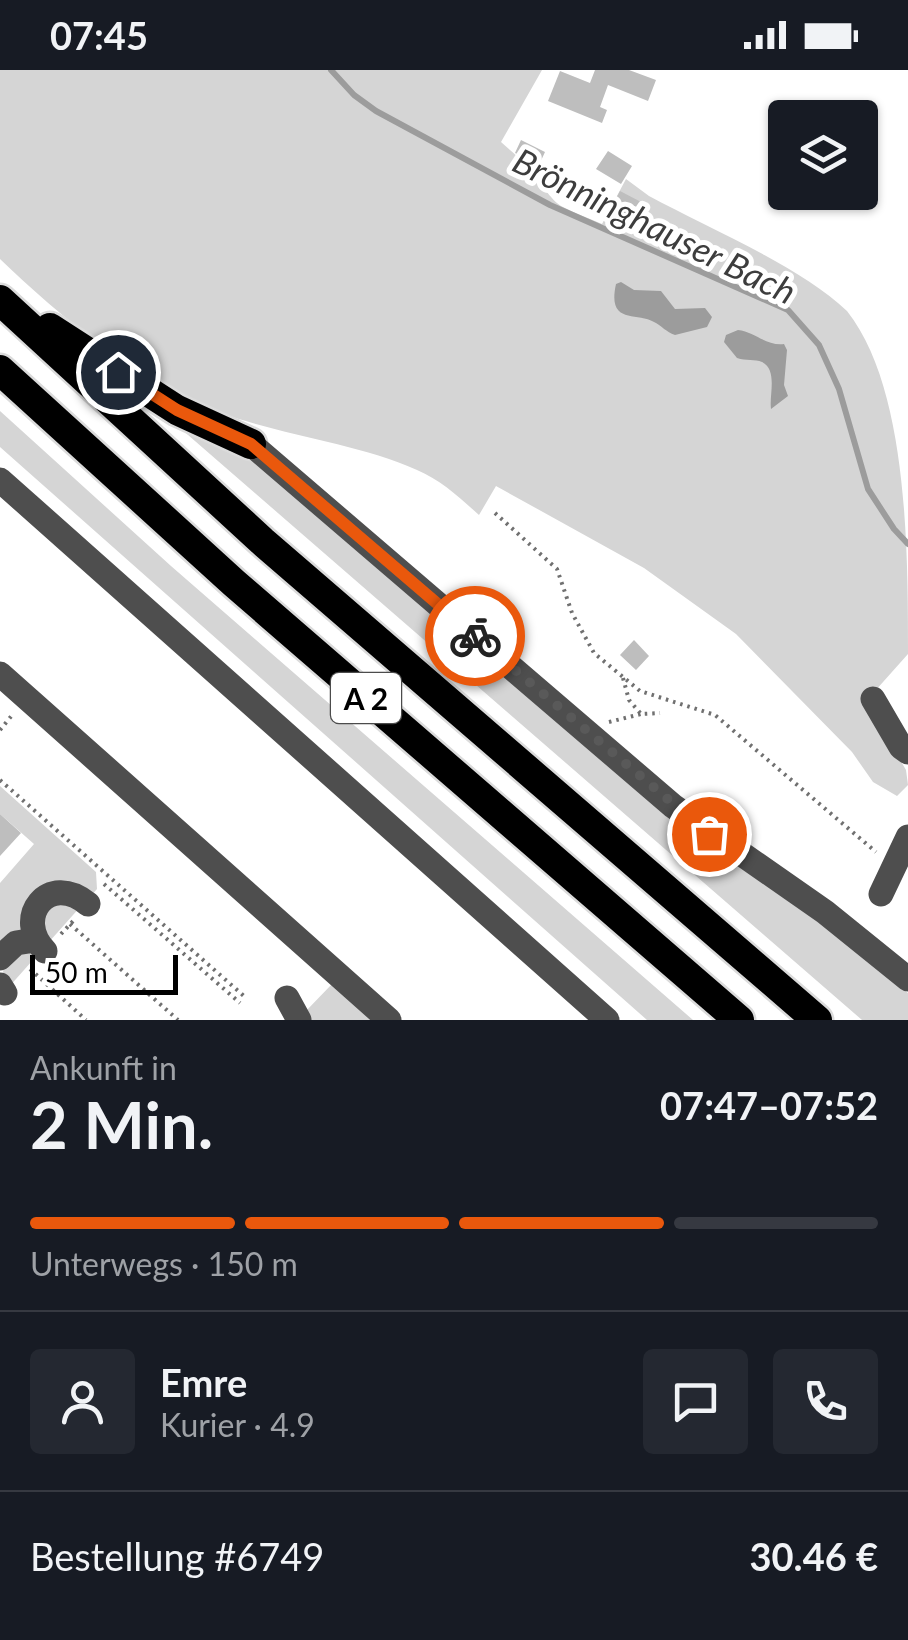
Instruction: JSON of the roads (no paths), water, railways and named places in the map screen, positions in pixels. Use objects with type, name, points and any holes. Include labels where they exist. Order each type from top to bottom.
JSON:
[{"type":"highway","points":[[0,298],[177,410],[251,444]]},
{"type":"highway","name":"A 2","points":[[0,298],[262,541],[817,1020]]},
{"type":"highway","name":"A 2","points":[[0,370],[248,596],[739,1020]]},
{"type":"lane","points":[[251,444],[673,806],[826,912],[908,979]]},
{"type":"lane","points":[[0,480],[607,1020]]},
{"type":"lane","points":[[0,674],[389,1020]]},
{"type":"lane","points":[[874,699],[901,747],[908,752]]},
{"type":"lane","points":[[881,894],[908,837]]},
{"type":"lane","points":[[0,958],[16,943],[40,945],[33,919],[44,898],[58,891],[96,894]]},
{"type":"waterway","name":"Brönninghauser Bach","points":[[331,70],[376,111],[550,205],[788,310],[819,345],[839,389],[868,489],[908,544]]}]
